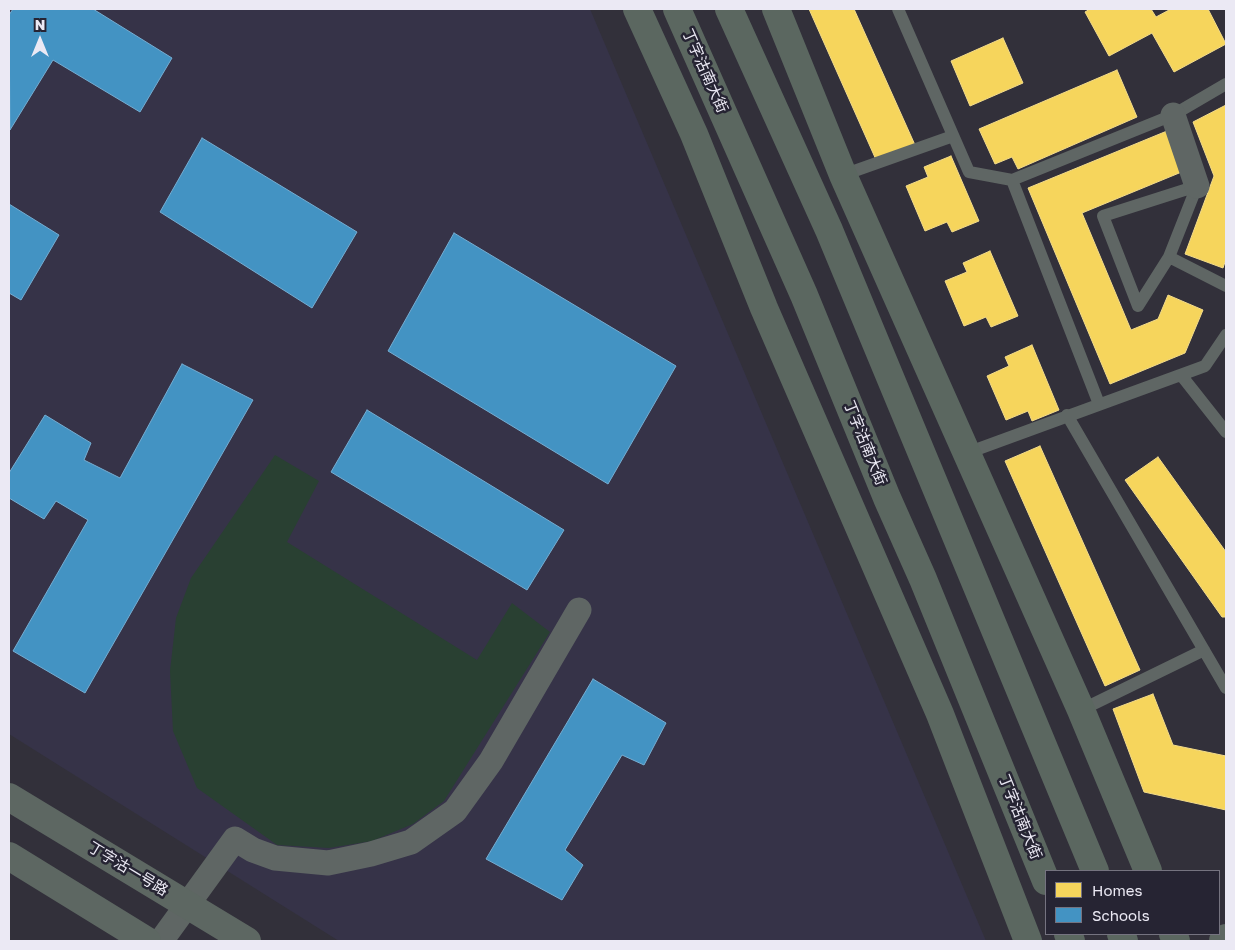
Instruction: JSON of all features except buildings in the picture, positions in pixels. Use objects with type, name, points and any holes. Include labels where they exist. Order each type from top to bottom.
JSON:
[{"type":"main road","points":[[637,9],[694,134],[764,308],[940,714],[1028,941]]},
{"type":"main road","name":"丁字沽南大街","points":[[677,9],[800,286],[887,498],[923,579],[1045,879]]},
{"type":"main road","points":[[729,9],[829,230],[1095,870]]},
{"type":"main road","points":[[776,9],[843,174],[1081,710],[1148,870]]},
{"type":"main road","points":[[923,579],[940,714]]},
{"type":"main road","name":"丁字沽一号路","points":[[9,797],[247,941]]},
{"type":"main road","points":[[9,856],[147,941]]},
{"type":"main road","points":[[1223,941],[1226,938]]},
{"type":"street","points":[[1173,115],[1197,186]]},
{"type":"street","points":[[161,941],[235,839],[253,850],[275,858],[328,863],[372,854],[411,842],[455,811],[491,761],[579,610]]},
{"type":"lane","points":[[898,9],[969,172],[1012,180],[1173,115],[1226,84]]},
{"type":"lane","points":[[843,174],[953,136]]},
{"type":"lane","points":[[1012,180],[1099,404]]},
{"type":"lane","points":[[1197,186],[1169,257],[1138,306],[1103,216],[1197,186]]},
{"type":"lane","points":[[1169,257],[1226,286]]},
{"type":"lane","points":[[967,453],[1205,366],[1226,335]]},
{"type":"lane","points":[[1181,375],[1226,432]]},
{"type":"lane","points":[[1067,415],[1226,688]]},
{"type":"lane","points":[[1081,710],[1204,650]]},
{"type":"shaded area","points":[[9,9],[590,9],[986,941],[339,941],[9,734]]},
{"type":"green space","points":[[275,455],[319,481],[287,542],[477,660],[512,603],[550,632],[444,801],[413,824],[372,841],[329,848],[277,845],[197,788],[173,731],[170,671],[176,618],[191,578]]}]
